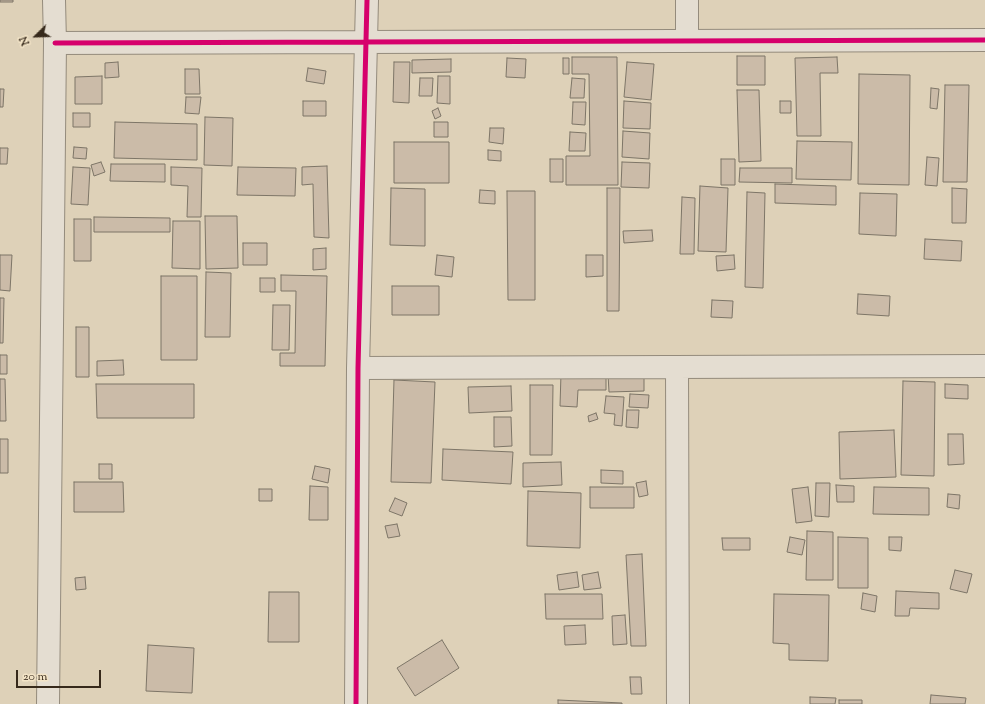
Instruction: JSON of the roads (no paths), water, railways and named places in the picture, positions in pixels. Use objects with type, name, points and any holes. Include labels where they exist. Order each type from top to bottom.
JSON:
[{"type":"street","points":[[48,704],[55,43],[54,0]]},
{"type":"street","points":[[356,704],[358,368],[367,0]]},
{"type":"street","points":[[687,0],[688,41]]},
{"type":"street","points":[[55,43],[985,40]]},
{"type":"street","points":[[358,368],[985,366]]},
{"type":"street","points":[[677,367],[678,704]]}]
